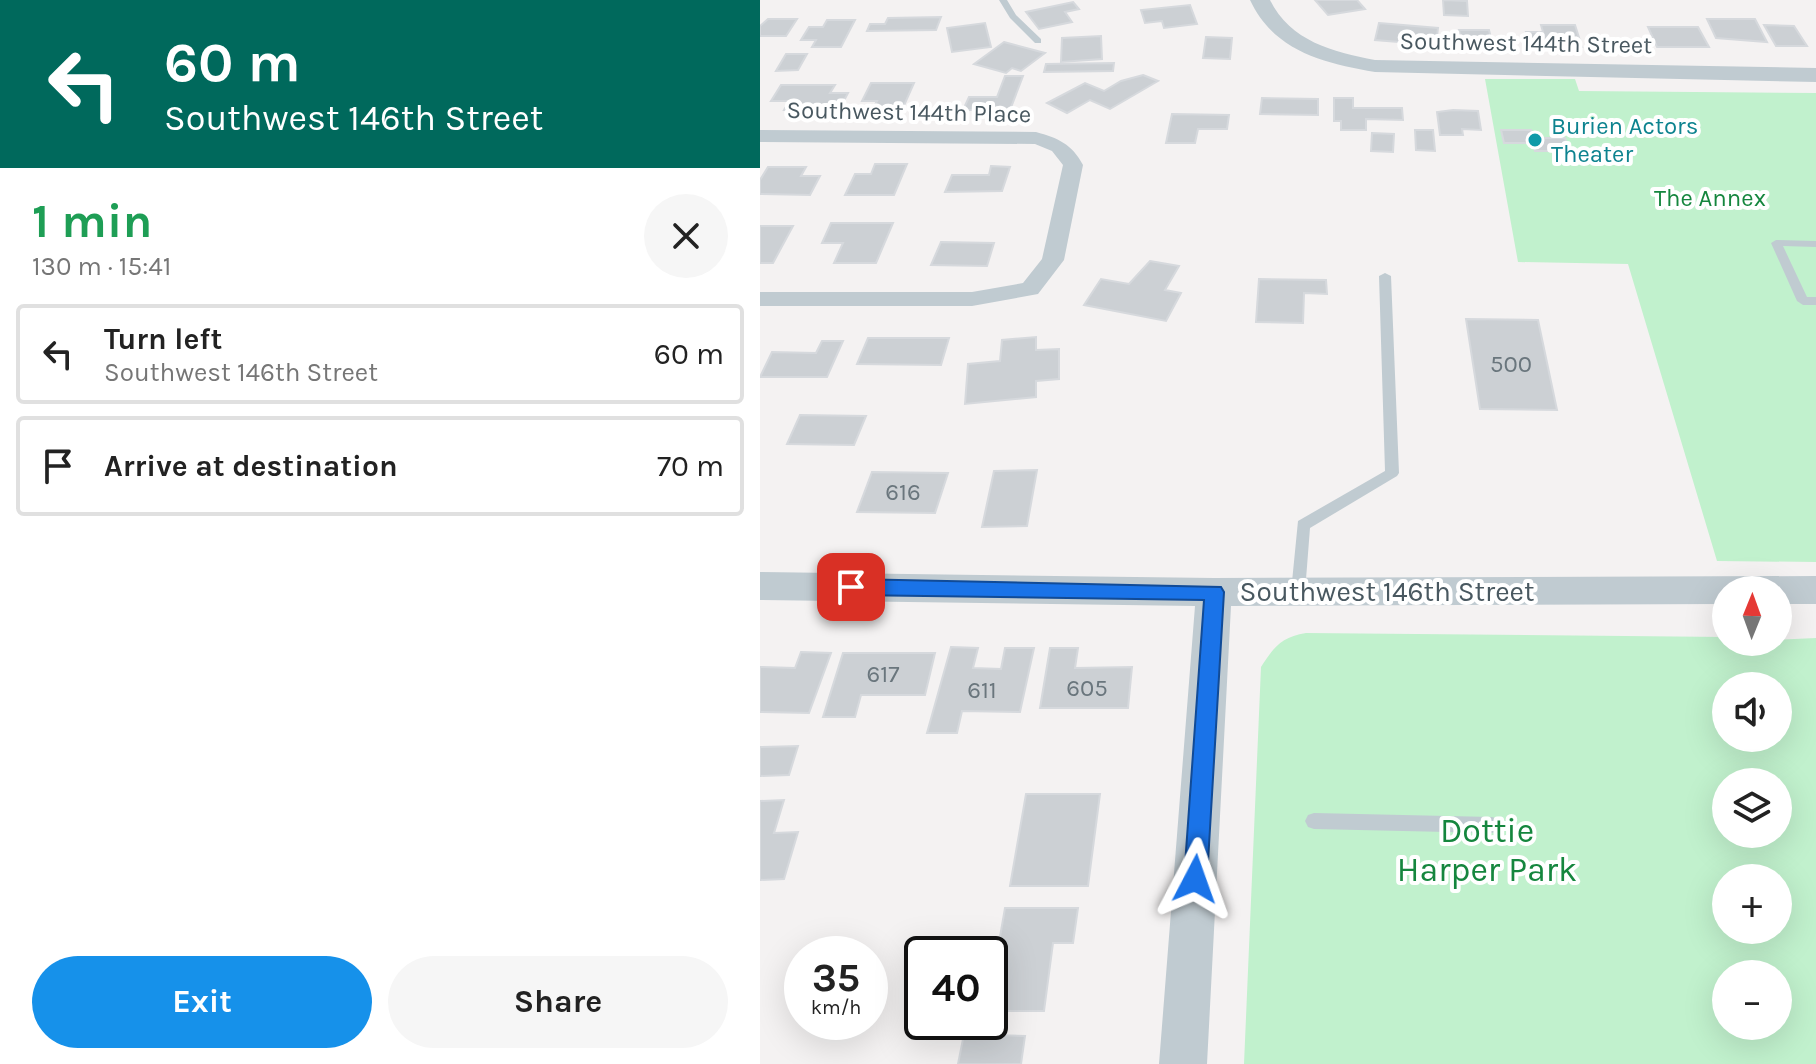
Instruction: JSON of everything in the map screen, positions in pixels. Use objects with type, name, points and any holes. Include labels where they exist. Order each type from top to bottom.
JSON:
[{"type":"street","name":"Southwest 144th Street","points":[[1260,0],[1269,20],[1292,39],[1333,57],[1375,66],[1816,75]]},
{"type":"street","name":"Southwest 144th Place","points":[[760,136],[1036,138],[1057,144],[1068,153],[1073,165],[1053,260],[1030,289],[972,299],[760,299]]},
{"type":"street","name":"Southwest 146th Street","points":[[760,586],[1214,592],[1712,590]]},
{"type":"street","points":[[1792,590],[1816,590]]},
{"type":"street","points":[[1183,1064],[1214,592]]},
{"type":"lane","points":[[1003,0],[1013,16],[1038,41]]},
{"type":"lane","points":[[1816,244],[1776,243],[1803,301],[1816,301]]},
{"type":"lane","points":[[1298,592],[1303,525],[1392,473],[1385,276]]},
{"type":"lane","points":[[1314,821],[1492,825]]},
{"type":"green space","name":"The Annex","points":[[1485,79],[1575,79],[1579,91],[1816,93],[1816,562],[1717,561],[1628,264],[1518,262]]},
{"type":"green space","name":"Dottie Harper Park","points":[[1306,633],[1712,637],[1712,656],[1792,656],[1792,639],[1816,638],[1816,1064],[1244,1064],[1261,667],[1279,644]]},
{"type":"building","points":[[1315,0],[1357,0],[1365,9],[1328,15]]},
{"type":"building","points":[[1443,0],[1467,1],[1468,16],[1444,15]]},
{"type":"building","points":[[1073,2],[1079,9],[1065,12],[1072,22],[1039,29],[1026,12]]},
{"type":"building","points":[[1190,5],[1197,24],[1164,28],[1162,21],[1145,23],[1141,10]]},
{"type":"building","points":[[941,17],[936,30],[867,31],[870,24],[885,24],[888,18]]},
{"type":"building","points":[[768,19],[797,19],[786,36],[760,36],[760,26]]},
{"type":"building","points":[[1707,19],[1755,19],[1767,42],[1716,38]]},
{"type":"building","points":[[827,20],[855,20],[841,47],[812,47],[816,40],[801,40],[809,27],[823,27]]},
{"type":"building","points":[[985,23],[991,47],[952,52],[947,28]]},
{"type":"building","points":[[1379,23],[1438,28],[1436,45],[1375,40]]},
{"type":"building","points":[[1541,25],[1575,25],[1582,47],[1530,46],[1526,32],[1543,32]]},
{"type":"building","points":[[1764,25],[1794,26],[1807,46],[1776,46]]},
{"type":"building","points":[[1648,27],[1698,27],[1709,47],[1657,47]]},
{"type":"building","points":[[1459,30],[1489,30],[1493,46],[1463,46]]},
{"type":"building","points":[[1101,36],[1102,59],[1061,62],[1062,38]]},
{"type":"building","points":[[1206,37],[1232,38],[1230,59],[1203,58]]},
{"type":"building","points":[[1004,42],[1045,53],[1021,71],[1012,68],[1006,73],[974,64]]},
{"type":"building","points":[[786,54],[807,54],[798,70],[776,71]]},
{"type":"building","points":[[1114,63],[1113,71],[1044,72],[1046,64]]},
{"type":"building","points":[[1143,75],[1158,81],[1110,109],[1090,100],[1067,113],[1047,103],[1085,83],[1104,91],[1121,81]]},
{"type":"building","points":[[1005,76],[1023,76],[1010,110],[963,110],[969,97],[997,97]]},
{"type":"building","points":[[871,83],[914,83],[902,110],[872,110],[877,101],[862,101]]},
{"type":"building","points":[[781,85],[835,85],[830,93],[848,93],[839,110],[784,110],[789,101],[771,101]]},
{"type":"building","points":[[1262,98],[1318,99],[1318,115],[1260,114]]},
{"type":"building","points":[[1334,98],[1353,98],[1353,108],[1402,108],[1403,120],[1366,119],[1366,130],[1341,130],[1341,121],[1334,121]]},
{"type":"building","points":[[1478,111],[1481,130],[1462,129],[1463,135],[1440,135],[1437,112]]},
{"type":"building","points":[[1172,114],[1229,115],[1227,129],[1198,129],[1195,143],[1166,143]]},
{"type":"building","points":[[1415,130],[1433,130],[1435,151],[1416,150]]},
{"type":"building","name":"Burien Actors Theater","points":[[1501,130],[1531,130],[1533,138],[1565,138],[1569,151],[1535,151],[1532,143],[1504,143]]},
{"type":"building","points":[[1372,133],[1394,134],[1393,152],[1371,151]]},
{"type":"building","points":[[875,164],[907,164],[894,195],[845,195],[855,174],[871,174]]},
{"type":"building","points":[[991,166],[1010,167],[1002,191],[945,192],[952,175],[989,175]]},
{"type":"building","points":[[768,167],[806,167],[801,176],[820,176],[810,195],[760,194],[760,180]]},
{"type":"building","points":[[831,223],[893,223],[876,263],[834,263],[843,243],[822,243]]},
{"type":"building","points":[[760,226],[793,226],[773,263],[760,263]]},
{"type":"building","points":[[941,242],[994,243],[987,266],[931,265]]},
{"type":"building","points":[[1150,261],[1179,266],[1165,290],[1181,293],[1166,321],[1084,305],[1101,279],[1129,284]]},
{"type":"building","points":[[1259,279],[1326,280],[1327,294],[1304,293],[1303,323],[1256,322]]},
{"type":"building","points":[[1466,319],[1538,320],[1557,410],[1480,409]]},
{"type":"building","points":[[1036,337],[1036,350],[1059,349],[1059,379],[1036,381],[1036,397],[965,404],[968,364],[1000,361],[1002,340]]},
{"type":"building","points":[[868,338],[949,338],[941,365],[857,364]]},
{"type":"building","points":[[822,341],[843,341],[827,377],[760,377],[772,352],[816,353]]},
{"type":"building","points":[[800,415],[866,416],[854,445],[787,444]]},
{"type":"building","points":[[1037,470],[1027,526],[982,527],[994,471]]},
{"type":"building","points":[[872,472],[948,473],[935,513],[857,512]]},
{"type":"building","points":[[951,647],[978,648],[973,668],[1001,669],[1005,648],[1034,648],[1020,712],[962,711],[957,733],[927,733]]},
{"type":"building","points":[[1050,648],[1078,648],[1075,668],[1132,667],[1128,708],[1040,708]]},
{"type":"building","points":[[801,652],[831,653],[809,713],[760,712],[760,667],[795,668]]},
{"type":"building","points":[[843,653],[935,653],[925,695],[861,695],[855,717],[823,717]]},
{"type":"building","points":[[798,746],[789,775],[760,776],[760,747]]},
{"type":"building","points":[[1026,794],[1100,794],[1088,886],[1010,886]]},
{"type":"building","points":[[784,800],[774,833],[798,832],[784,879],[760,880],[760,801]]},
{"type":"building","points":[[1005,908],[1078,908],[1073,943],[1053,943],[1044,1011],[1008,1011],[1008,936],[1000,936]]},
{"type":"building","points":[[1008,1035],[1025,1036],[1021,1064],[958,1064],[963,1040],[1008,1040]]},
{"type":"place","name":"Burien Actors Theater","points":[[1535,140]]},
{"type":"route","points":[[851,587],[1214,592],[1195,879]]}]
